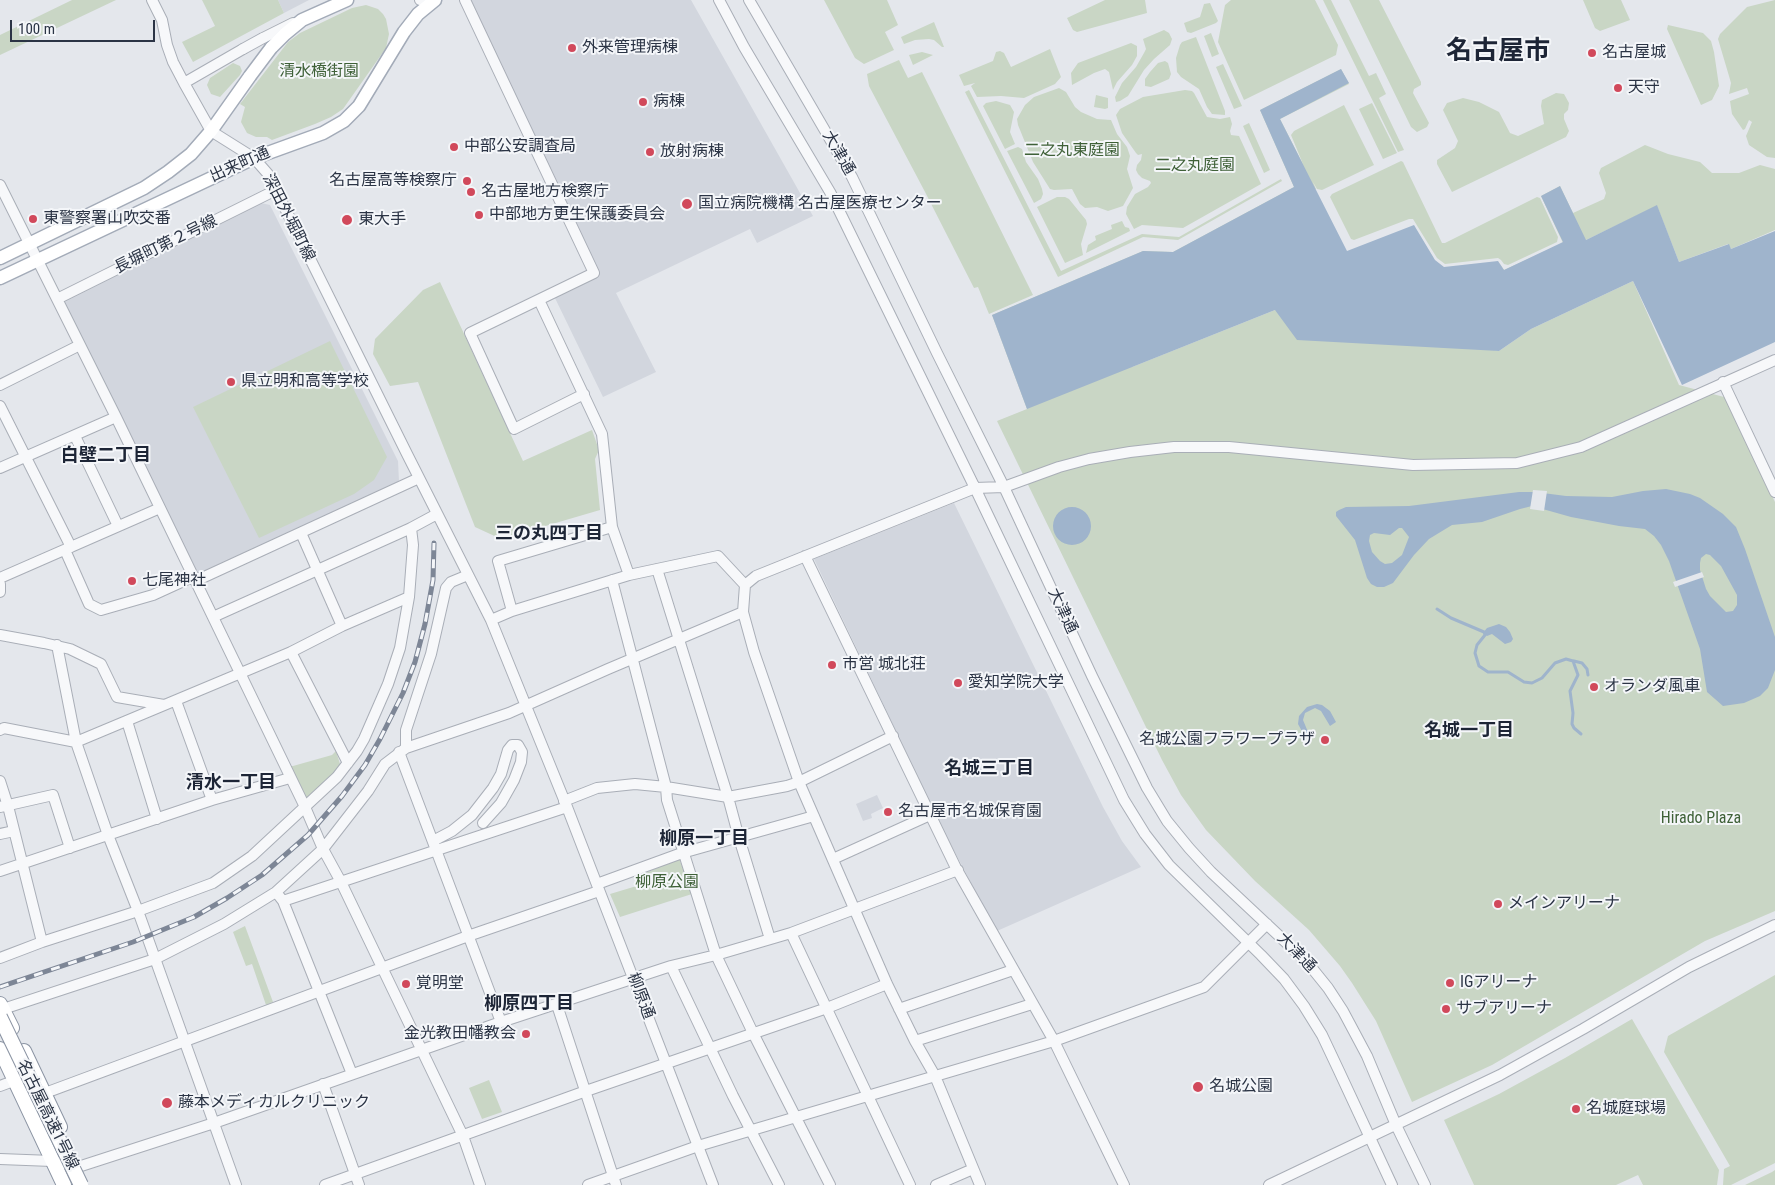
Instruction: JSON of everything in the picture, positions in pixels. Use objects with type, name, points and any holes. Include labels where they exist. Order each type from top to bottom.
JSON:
[{"type":"highway","points":[[1,1010],[45,1093],[87,1185]]},
{"type":"highway","name":"名古屋高速1号線","points":[[1,1010],[81,1185]]},
{"type":"highway","name":"名古屋高速1号線","points":[[0,1037],[71,1185]]},
{"type":"highway","points":[[0,1049],[64,1185]]},
{"type":"main road","name":"出来町通","points":[[0,258],[144,188],[168,172],[191,154],[211,131],[271,48],[284,34],[302,20],[347,0]]},
{"type":"main road","name":"出来町通","points":[[0,278],[254,158],[323,133],[344,122],[359,106],[404,32],[429,1]]},
{"type":"street","name":"深田外堀町線","points":[[152,0],[162,20],[167,44],[184,83],[211,131],[254,158],[268,174],[491,620]]},
{"type":"street","points":[[465,0],[594,273],[470,333],[514,429],[584,394]]},
{"type":"street","name":"大津通","points":[[719,0],[744,47],[830,192],[975,488],[1124,800],[1145,834],[1169,865],[1284,979],[1304,1006],[1322,1035],[1392,1185]]},
{"type":"street","name":"大津通","points":[[749,0],[852,177],[1004,487],[1092,676],[1152,796],[1167,822],[1205,866],[1308,962],[1343,1011],[1367,1056],[1396,1125],[1425,1185]]},
{"type":"street","points":[[184,83],[263,38],[302,20]]},
{"type":"street","points":[[0,185],[116,417],[305,807],[323,849],[341,882],[422,1050],[463,1136],[480,1185]]},
{"type":"street","name":"長塀町第２号線","points":[[57,299],[276,190]]},
{"type":"street","points":[[539,300],[602,434],[612,527],[629,575]]},
{"type":"street","points":[[0,384],[80,345]]},
{"type":"street","points":[[980,1185],[935,1076],[915,1041],[887,984],[799,782],[754,652],[743,612],[745,585],[756,576],[975,488],[1004,487],[1059,467],[1089,459],[1174,447],[1229,447],[1413,465],[1517,463],[1581,447],[1775,360]]},
{"type":"street","points":[[1723,382],[1771,472],[1775,492]]},
{"type":"street","points":[[0,406],[26,457],[68,549],[89,604],[101,610],[153,595],[188,579],[202,578],[419,478]]},
{"type":"street","points":[[0,468],[116,417]]},
{"type":"street","points":[[75,436],[118,526]]},
{"type":"street","points":[[0,578],[160,508]]},
{"type":"street","points":[[213,617],[412,528],[438,514]]},
{"type":"street","points":[[512,611],[498,561],[612,527]]},
{"type":"street","points":[[0,958],[42,942],[138,911],[213,882],[252,856],[337,777],[364,739],[388,684],[400,648],[409,598],[413,546],[412,528]]},
{"type":"street","points":[[300,533],[342,626]]},
{"type":"street","points":[[491,620],[512,611],[629,575],[718,556],[745,585]]},
{"type":"street","points":[[805,556],[930,815],[1013,970],[1054,1040],[1124,1185]]},
{"type":"street","points":[[657,569],[770,939]]},
{"type":"street","points":[[468,574],[451,582],[446,588],[431,654],[406,730],[402,750],[434,846],[501,1022]]},
{"type":"street","points":[[612,580],[666,787],[667,800],[682,853],[716,955],[830,1185]]},
{"type":"street","points":[[0,584],[0,592]]},
{"type":"street","points":[[0,730],[4,728],[76,742],[291,652],[342,626],[409,598]]},
{"type":"street","points":[[1,1010],[155,959],[224,924],[276,892],[323,849],[368,791],[385,764],[402,750],[509,713],[743,612]]},
{"type":"street","name":"柳原通","points":[[491,620],[598,887],[713,1185]]},
{"type":"street","points":[[0,635],[70,649],[101,664],[117,697],[164,705]]},
{"type":"street","points":[[57,645],[76,742],[236,1185]]},
{"type":"street","points":[[291,652],[348,763]]},
{"type":"street","points":[[176,701],[212,800]]},
{"type":"street","points":[[127,721],[157,819]]},
{"type":"street","points":[[283,901],[341,882],[434,846],[487,834],[565,804],[597,788],[636,784],[728,797],[799,782],[893,736]]},
{"type":"street","points":[[434,846],[472,815],[493,788],[501,774],[508,750],[512,745],[518,745],[522,752],[521,762],[514,780],[501,803],[483,824]]},
{"type":"street","points":[[0,871],[212,800],[290,778]]},
{"type":"street","points":[[0,781],[4,806],[14,830],[42,942]]},
{"type":"street","points":[[4,806],[53,795],[70,848]]},
{"type":"street","points":[[472,815],[483,824],[487,834]]},
{"type":"street","points":[[833,859],[930,815]]},
{"type":"street","points":[[45,1093],[468,936],[682,853],[814,816]]},
{"type":"street","points":[[0,834],[14,830]]},
{"type":"street","points":[[0,1159],[52,1161],[78,1167],[214,1123],[501,1022],[671,966],[791,933],[958,870]]},
{"type":"street","points":[[276,892],[283,901],[352,1074]]},
{"type":"street","points":[[588,1185],[615,1180],[698,1146],[1054,1040],[1204,987],[1267,924]]},
{"type":"street","points":[[1269,1185],[1508,1071],[1689,967],[1775,925]]},
{"type":"street","points":[[791,933],[910,1185]]},
{"type":"street","points":[[671,966],[779,1185]]},
{"type":"street","points":[[899,1009],[1013,970]]},
{"type":"street","points":[[325,1185],[586,1091],[827,1008],[887,984]]},
{"type":"street","points":[[557,1004],[615,1180]]},
{"type":"street","points":[[915,1041],[1032,1004]]},
{"type":"street","points":[[0,1086],[16,1080]]},
{"type":"street","points":[[323,1084],[359,1185]]},
{"type":"street","points":[[936,1185],[973,1169]]},
{"type":"shaded area","points":[[278,0],[309,0],[284,13]]},
{"type":"shaded area","name":"国立病院機構 名古屋医療センター","points":[[471,0],[691,0],[813,216],[757,243],[750,229],[616,293],[656,372],[603,397],[554,296],[599,274]]},
{"type":"shaded area","name":"県立明和高等学校","points":[[261,203],[270,205],[398,461],[399,482],[200,575],[196,573],[64,304],[66,299]]},
{"type":"shaded area","name":"愛知学院大学","points":[[954,503],[1103,807],[1122,841],[1141,867],[997,931],[946,836],[814,559]]},
{"type":"shaded area","points":[[877,795],[883,808],[871,814],[872,818],[863,821],[856,804]]},
{"type":"green space","points":[[72,0],[116,0],[0,55],[0,35]]},
{"type":"green space","points":[[202,0],[278,0],[284,13],[193,62],[182,42],[215,26]]},
{"type":"green space","points":[[824,0],[887,0],[898,25],[885,32],[894,50],[864,64],[855,58]]},
{"type":"green space","points":[[1105,0],[1145,0],[1147,13],[1077,32],[1073,30],[1067,18]]},
{"type":"green space","points":[[1231,0],[1315,0],[1338,45],[1336,55],[1244,100],[1218,42],[1225,5]]},
{"type":"green space","points":[[1323,0],[1331,0],[1369,76],[1376,73],[1386,94],[1379,98],[1404,150],[1398,152]]},
{"type":"green space","points":[[1349,0],[1379,0],[1421,82],[1421,85],[1414,89],[1413,93],[1429,123],[1427,127],[1417,132],[1411,127]]},
{"type":"green space","points":[[1583,0],[1621,0],[1630,20],[1600,31],[1595,28]]},
{"type":"green space","points":[[1775,0],[1775,158],[1767,157],[1749,145],[1746,136],[1752,122],[1749,120],[1743,130],[1732,114],[1730,101],[1749,94],[1747,88],[1729,94],[1731,83],[1718,39],[1720,34],[1747,7]]},
{"type":"green space","points":[[1210,3],[1218,21],[1191,33],[1187,32],[1184,23],[1200,17],[1204,4]]},
{"type":"green space","name":"清水橋街園","points":[[366,5],[378,9],[386,19],[389,34],[386,48],[343,109],[315,124],[272,140],[267,137],[256,137],[247,133],[241,122],[245,107],[240,104],[288,42],[300,33],[352,8]]},
{"type":"green space","points":[[934,22],[944,47],[929,39],[915,40],[904,44],[901,37]]},
{"type":"green space","points":[[1668,25],[1703,33],[1711,41],[1719,86],[1712,100],[1701,105],[1667,29]]},
{"type":"green space","points":[[1164,30],[1169,33],[1172,39],[1170,45],[1144,70],[1128,96],[1116,102],[1115,97],[1122,83],[1136,67],[1146,49],[1143,39]]},
{"type":"green space","points":[[1211,33],[1219,54],[1212,57],[1204,36]]},
{"type":"green space","points":[[1196,37],[1225,115],[1212,114],[1199,89],[1181,77],[1177,72],[1176,58],[1180,45],[1182,42]]},
{"type":"green space","points":[[1131,43],[1137,46],[1137,56],[1113,90],[1109,72],[1105,69],[1072,85],[1071,73],[1078,63]]},
{"type":"green space","points":[[1050,49],[1061,77],[1055,84],[1024,98],[1001,96],[977,97],[971,86],[975,83],[964,86],[959,75],[993,61],[996,52],[1004,53],[1011,67]]},
{"type":"green space","points":[[922,52],[933,55],[913,65],[909,55]]},
{"type":"green space","points":[[899,60],[908,78],[922,72],[1033,295],[989,314],[978,287],[974,288],[869,86],[867,74]]},
{"type":"green space","points":[[1165,61],[1168,63],[1171,74],[1169,79],[1151,87],[1145,86],[1145,79],[1150,72],[1158,63]]},
{"type":"green space","points":[[233,63],[240,66],[242,71],[240,75],[220,97],[211,94],[207,85],[210,78]]},
{"type":"green space","points":[[1223,64],[1242,106],[1234,109],[1216,67]]},
{"type":"green space","name":"Hirado Plaza","points":[[1341,69],[1349,84],[1280,119],[1303,164],[1291,135],[1294,131],[1344,105],[1374,165],[1322,190],[1317,189],[1313,182],[1316,189],[1132,367],[1275,310],[1499,351],[1531,329],[1633,281],[1679,385],[1724,397],[1775,502],[1775,911],[1705,941],[1492,1065],[1412,1102],[1376,1021],[1340,966],[1309,930],[1255,881],[1206,830],[1181,795],[1162,760],[997,421],[1027,409],[992,315],[1143,251],[1173,252],[1294,187],[1260,110]]},
{"type":"green space","name":"二之丸東庭園","points":[[1059,88],[1066,92],[1075,107],[1081,112],[1097,119],[1111,120],[1117,134],[1127,147],[1130,156],[1127,169],[1133,188],[1123,206],[1108,211],[1097,207],[1085,208],[1080,204],[1072,189],[1050,189],[1033,162],[1017,119],[1025,105],[1034,97]]},
{"type":"green space","points":[[969,90],[1061,271],[1142,234],[1179,237],[1281,179],[1282,181],[1178,240],[1143,237],[1058,277],[965,92]]},
{"type":"green space","name":"二之丸庭園","points":[[1185,90],[1194,93],[1207,117],[1220,119],[1230,117],[1232,124],[1231,135],[1239,136],[1261,184],[1183,228],[1142,225],[1134,229],[1126,214],[1127,207],[1135,194],[1148,187],[1151,183],[1138,174],[1136,170],[1137,165],[1141,160],[1142,154],[1138,155],[1136,153],[1122,133],[1116,115],[1120,109],[1143,97]]},
{"type":"green space","points":[[1556,93],[1564,94],[1569,103],[1568,110],[1564,114],[1569,131],[1566,137],[1452,192],[1437,164],[1437,160],[1455,148],[1458,141],[1443,110],[1447,103],[1463,98],[1479,102],[1499,112],[1510,133],[1518,136],[1544,124],[1542,100]]},
{"type":"green space","points":[[1096,95],[1108,98],[1108,108],[1094,107]]},
{"type":"green space","points":[[996,101],[1010,105],[1014,112],[1010,132],[1015,144],[1005,149],[983,106],[986,103]]},
{"type":"green space","points":[[1372,103],[1397,153],[1383,159],[1359,109]]},
{"type":"green space","points":[[1249,123],[1270,170],[1264,173],[1243,126]]},
{"type":"green space","points":[[1645,145],[1668,154],[1700,162],[1712,173],[1739,173],[1760,165],[1775,169],[1775,230],[1731,249],[1728,244],[1679,262],[1657,206],[1586,240],[1571,240],[1506,275],[1498,261],[1504,270],[1563,243],[1541,196],[1560,186],[1573,213],[1604,199],[1606,193],[1599,173],[1601,168]]},
{"type":"green space","points":[[1018,147],[1022,149],[1026,162],[1038,179],[1042,189],[1041,199],[1034,203],[1007,151]]},
{"type":"green space","points":[[1401,161],[1442,243],[1537,197],[1540,198],[1558,237],[1557,242],[1508,265],[1498,258],[1445,264],[1437,258],[1413,219],[1354,240],[1351,239],[1330,197],[1332,194]]},
{"type":"green space","points":[[1057,197],[1069,199],[1086,220],[1087,224],[1081,244],[1083,255],[1065,263],[1037,207]]},
{"type":"green space","points":[[1122,221],[1130,231],[1086,253],[1088,245],[1096,240],[1095,236],[1112,229],[1111,225]]},
{"type":"green space","points":[[440,282],[523,461],[592,430],[599,450],[595,459],[600,510],[501,539],[475,527],[418,382],[390,386],[373,354],[375,339],[423,290]]},
{"type":"green space","points":[[330,341],[387,457],[374,480],[354,494],[259,538],[193,407]]},
{"type":"green space","points":[[336,751],[340,769],[308,799],[305,798],[289,766],[332,755]]},
{"type":"green space","name":"柳原公園","points":[[679,858],[692,894],[620,917],[610,894],[640,885],[637,877]]},
{"type":"green space","points":[[245,926],[273,1002],[266,1005],[252,964],[246,966],[233,932]]},
{"type":"green space","points":[[1775,975],[1775,1163],[1731,1185],[1723,1185],[1724,1169],[1730,1166],[1664,1052],[1668,1036]]},
{"type":"green space","name":"名城庭球場","points":[[1632,1019],[1719,1170],[1717,1185],[1643,1185],[1638,1175],[1616,1185],[1474,1185],[1444,1120],[1499,1094]]},
{"type":"green space","points":[[489,1080],[502,1112],[482,1119],[469,1088]]},
{"type":"green space","points":[[1775,1170],[1775,1185],[1745,1185],[1772,1172]]},
{"type":"water","points":[[1341,69],[1349,83],[1280,119],[1347,251],[1414,225],[1435,260],[1444,267],[1498,261],[1504,270],[1563,242],[1541,196],[1560,186],[1586,240],[1657,205],[1679,262],[1729,244],[1731,249],[1775,231],[1775,342],[1682,385],[1633,281],[1531,329],[1499,351],[1297,340],[1275,310],[1027,409],[992,315],[1143,251],[1173,252],[1294,187],[1260,110]]},
{"type":"water","points":[[1666,489],[1690,494],[1700,498],[1723,514],[1736,527],[1775,637],[1775,670],[1768,688],[1760,696],[1744,703],[1723,706],[1707,692],[1700,649],[1669,561],[1661,545],[1645,529],[1571,517],[1532,506],[1482,522],[1452,525],[1429,539],[1393,583],[1384,587],[1377,587],[1371,584],[1367,578],[1355,540],[1336,516],[1336,512],[1346,507],[1409,506],[1519,492],[1612,497]],"holes":[[[1399,528],[1402,528],[1409,537],[1402,555],[1392,563],[1385,564],[1372,552],[1369,541],[1370,535],[1374,533],[1390,535]],[[1706,554],[1710,555],[1721,566],[1737,595],[1737,605],[1733,611],[1726,612],[1710,596],[1706,589],[1700,570],[1701,558]]]},
{"type":"water","points":[[1072,507],[1086,512],[1091,526],[1086,540],[1072,545],[1058,540],[1053,526],[1058,512]]},
{"type":"water","points":[[1499,624],[1506,627],[1510,632],[1513,639],[1511,642],[1505,644],[1492,634],[1487,636],[1483,633],[1487,628]]},
{"type":"water","points":[[1317,704],[1330,711],[1336,722],[1330,726],[1321,711],[1315,708],[1305,713],[1303,720],[1308,732],[1304,735],[1298,724],[1299,716],[1307,707]]},
{"type":"pier","points":[[1533,490],[1547,491],[1544,511],[1530,509]]},
{"type":"pier","points":[[1702,572],[1704,577],[1675,587],[1673,582]]},
{"type":"waterway","points":[[1437,609],[1451,618],[1484,632],[1485,635],[1477,645],[1475,653],[1479,666],[1488,672],[1508,672],[1524,682],[1532,683],[1542,678],[1555,663],[1566,659],[1573,661],[1578,675],[1570,691],[1573,713],[1572,724],[1581,734]]},
{"type":"waterway","points":[[1574,661],[1582,663],[1587,669],[1588,675]]},
{"type":"railway","points":[[0,987],[133,942],[194,917],[262,875],[308,835],[342,796],[365,765],[403,693],[415,662],[425,624],[433,580],[434,543]]},
{"type":"place","name":"外来管理病棟","points":[[572,48]]},
{"type":"place","name":"名古屋城","points":[[1592,53]]},
{"type":"place","name":"天守","points":[[1618,88]]},
{"type":"place","name":"病棟","points":[[643,102]]},
{"type":"place","name":"中部公安調査局","points":[[454,147]]},
{"type":"place","name":"放射病棟","points":[[650,152]]},
{"type":"place","name":"名古屋高等検察庁","points":[[467,181]]},
{"type":"place","name":"名古屋地方検察庁","points":[[471,192]]},
{"type":"place","name":"国立病院機構 名古屋医療センター","points":[[687,204]]},
{"type":"place","name":"中部地方更生保護委員会","points":[[479,215]]},
{"type":"place","name":"東警察署山吹交番","points":[[33,219]]},
{"type":"place","name":"東大手","points":[[347,220]]},
{"type":"place","name":"県立明和高等学校","points":[[231,382]]},
{"type":"place","name":"七尾神社","points":[[132,581]]},
{"type":"place","name":"市営 城北荘","points":[[832,665]]},
{"type":"place","name":"愛知学院大学","points":[[958,683]]},
{"type":"place","name":"オランダ風車","points":[[1594,687]]},
{"type":"place","name":"名城公園フラワープラザ","points":[[1325,740]]},
{"type":"place","name":"名古屋市名城保育園","points":[[888,812]]},
{"type":"place","name":"メインアリーナ","points":[[1498,904]]},
{"type":"place","name":"IGアリーナ","points":[[1450,983]]},
{"type":"place","name":"覚明堂","points":[[406,984]]},
{"type":"place","name":"サブアリーナ","points":[[1446,1009]]},
{"type":"place","name":"金光教田幡教会","points":[[526,1034]]},
{"type":"place","name":"名城公園","points":[[1198,1087]]},
{"type":"place","name":"藤本メディカルクリニック","points":[[167,1103]]},
{"type":"place","name":"名城庭球場","points":[[1576,1109]]},
{"type":"district","name":"名古屋市","points":[[1498,52]]},
{"type":"district","name":"白壁二丁目","points":[[106,456]]},
{"type":"district","name":"三の丸四丁目","points":[[549,534]]},
{"type":"district","name":"名城一丁目","points":[[1469,731]]},
{"type":"district","name":"名城三丁目","points":[[989,769]]},
{"type":"district","name":"清水一丁目","points":[[231,783]]},
{"type":"district","name":"柳原一丁目","points":[[704,839]]},
{"type":"district","name":"柳原四丁目","points":[[529,1004]]}]
